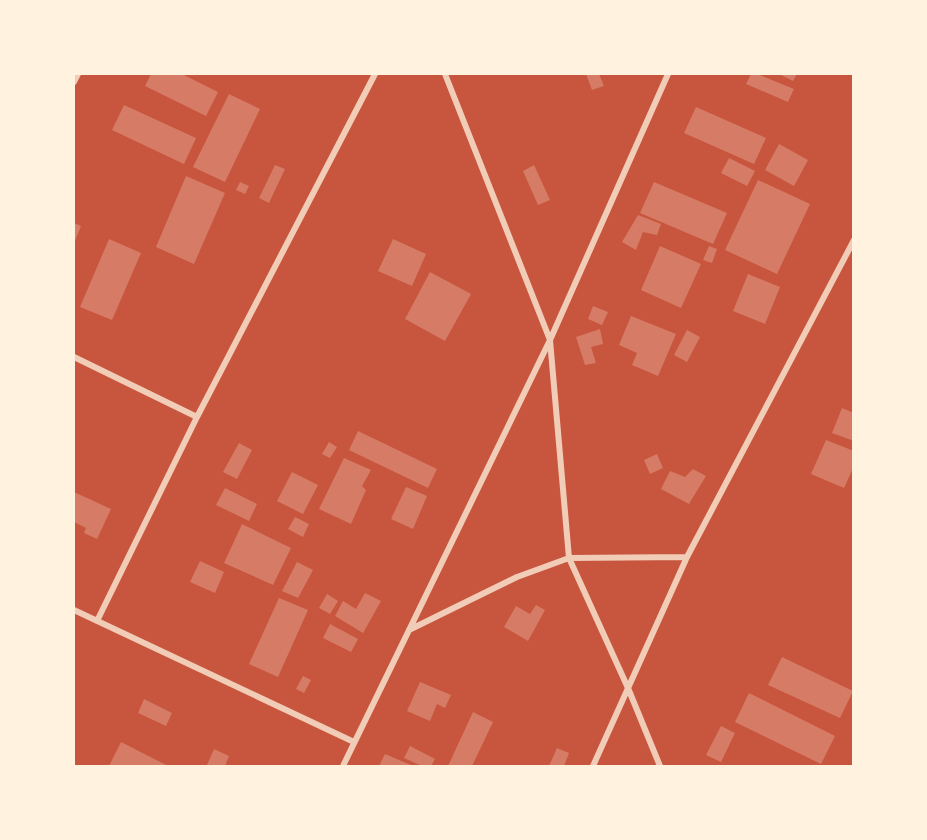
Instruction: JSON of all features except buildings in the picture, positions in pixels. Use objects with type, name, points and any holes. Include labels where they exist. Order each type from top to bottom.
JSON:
[{"type":"street","points":[[74,82],[78,74]]},
{"type":"street","points":[[97,621],[197,417],[375,74]]},
{"type":"street","points":[[445,74],[550,340],[569,558],[628,688],[660,766]]},
{"type":"street","points":[[343,766],[550,340],[668,74]]},
{"type":"street","points":[[593,766],[687,557],[854,240]]},
{"type":"street","points":[[74,357],[197,417]]},
{"type":"street","points":[[409,630],[517,577],[569,558],[687,557]]},
{"type":"street","points":[[74,610],[354,742]]}]
